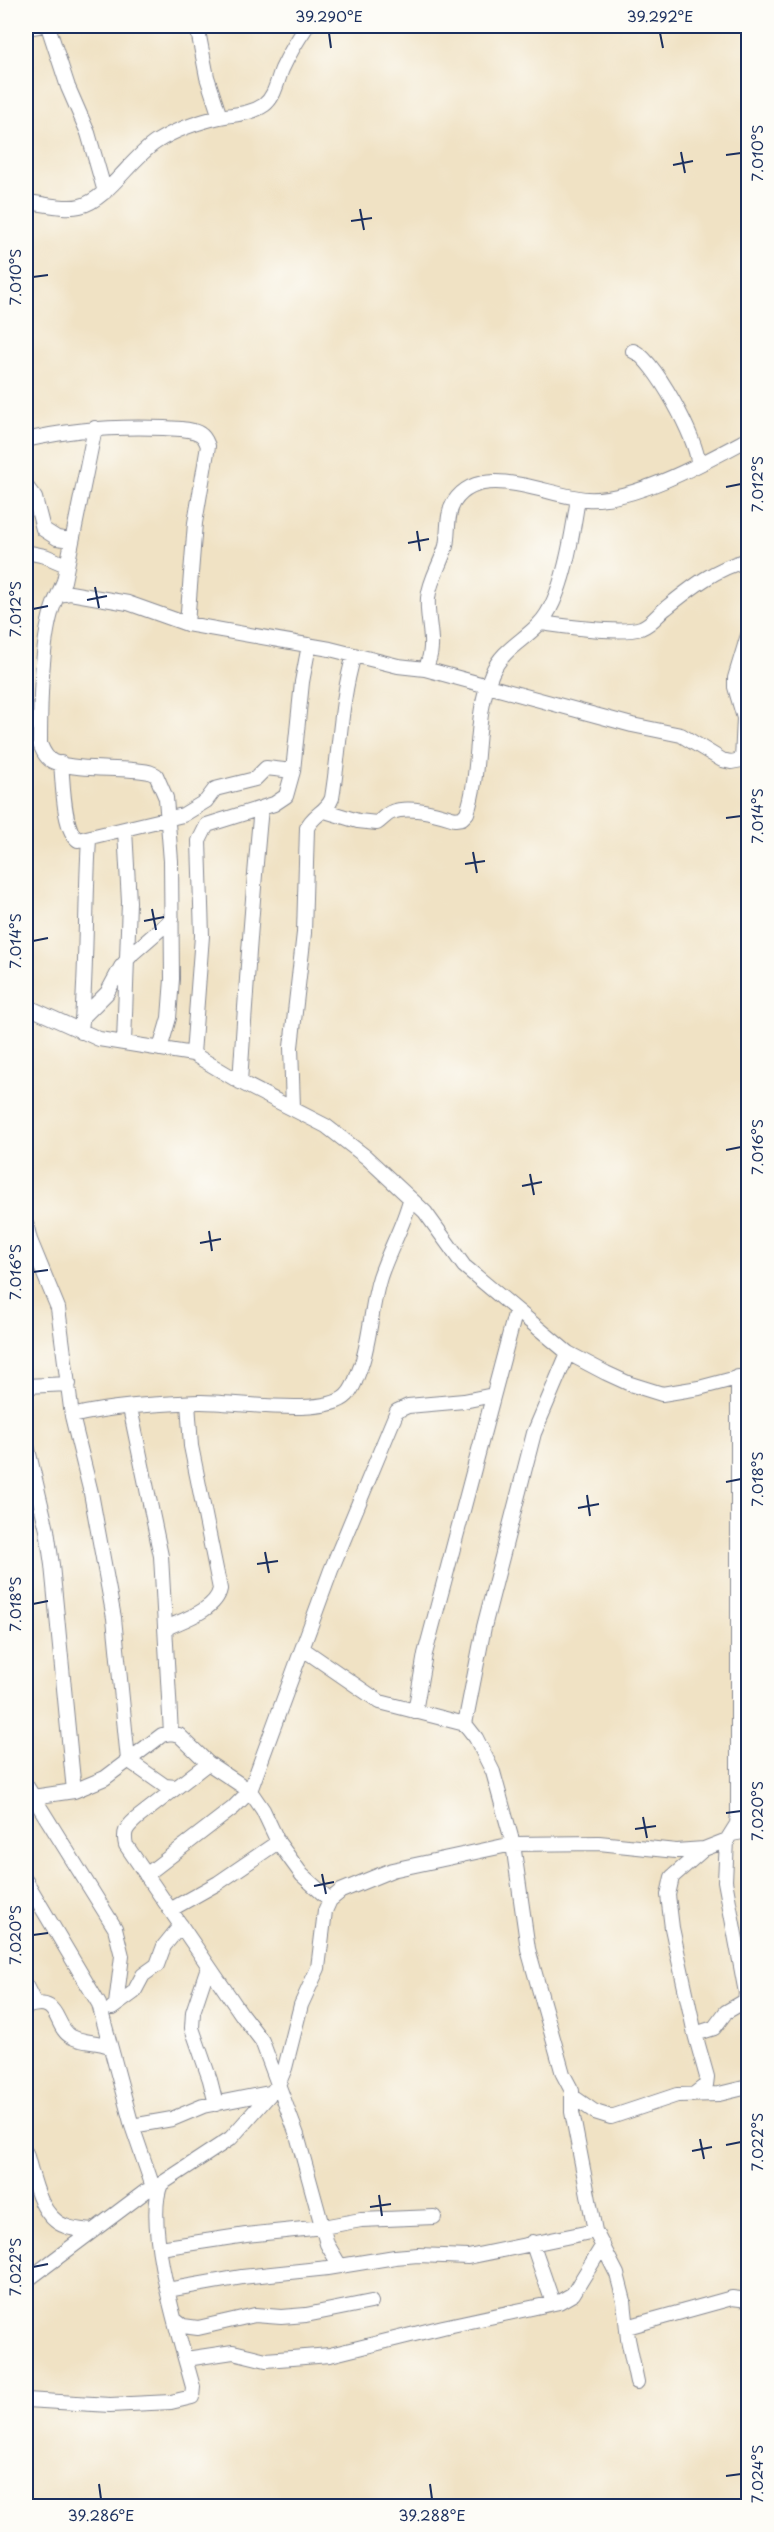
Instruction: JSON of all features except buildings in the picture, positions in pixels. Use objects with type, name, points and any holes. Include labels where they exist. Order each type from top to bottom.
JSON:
[{"type":"street","points":[[26,28],[38,26]]},
{"type":"street","points":[[48,26],[68,87],[88,134],[105,192]]},
{"type":"street","points":[[197,26],[207,77],[220,117]]},
{"type":"street","points":[[26,202],[79,207],[105,192],[136,158],[155,142],[178,130],[220,117],[244,114],[263,106],[271,99],[281,72],[307,26]]},
{"type":"street","points":[[633,351],[644,357],[679,412],[697,451],[698,464]]},
{"type":"street","points":[[95,428],[64,581],[51,612],[41,687],[40,744],[48,757],[61,763],[150,771],[156,775],[161,784],[168,818],[172,919],[171,997],[169,1018],[160,1049]]},
{"type":"street","points":[[26,440],[95,428],[182,429],[198,432],[204,438],[208,446],[195,523],[187,624]]},
{"type":"street","points":[[425,669],[433,650],[428,598],[445,547],[449,512],[459,495],[474,485],[494,482],[578,498],[602,498],[660,483],[748,439]]},
{"type":"street","points":[[26,486],[35,498],[43,529],[57,538],[71,540]]},
{"type":"street","points":[[325,811],[377,824],[396,810],[411,810],[455,819],[462,818],[467,813],[488,685],[493,672],[512,645],[541,623],[555,596],[572,536],[578,498]]},
{"type":"street","points":[[26,552],[45,556],[66,565]]},
{"type":"street","points":[[541,623],[594,629],[644,627],[712,573],[748,560]]},
{"type":"street","points":[[58,596],[70,593],[128,603],[187,624],[309,645],[398,666],[425,669],[632,725],[681,735],[713,755],[737,762],[742,760],[744,718],[735,687],[735,678],[748,635]]},
{"type":"street","points":[[193,1054],[202,936],[199,841],[207,825],[261,808],[286,796],[293,771],[302,682],[309,645]]},
{"type":"street","points":[[293,1108],[291,1047],[304,933],[308,828],[316,816],[325,811],[332,798],[343,702],[354,655]]},
{"type":"street","points":[[61,763],[68,826],[72,836],[78,840],[125,830],[195,810],[215,789],[255,779],[266,768],[293,771]]},
{"type":"street","points":[[240,1082],[248,983],[250,912],[261,808]]},
{"type":"street","points":[[124,1043],[129,902],[125,830]]},
{"type":"street","points":[[82,1025],[89,839]]},
{"type":"street","points":[[82,1025],[107,993],[127,960],[172,919]]},
{"type":"street","points":[[26,1006],[82,1025],[99,1039],[193,1054],[240,1082],[326,1126],[345,1139],[434,1221],[464,1266],[568,1353],[630,1384],[662,1394],[699,1388],[743,1376],[744,1626],[738,1813],[729,1837],[725,1881],[747,1982],[745,2001],[726,2012],[714,2028],[695,2034]]},
{"type":"street","points":[[72,1416],[188,1403],[316,1406],[347,1396],[355,1383],[364,1358],[380,1277],[405,1220],[410,1200]]},
{"type":"street","points":[[26,1223],[28,1240],[58,1308],[72,1416],[92,1493],[114,1618],[128,1760],[165,1786],[176,1787]]},
{"type":"street","points":[[415,1712],[425,1654],[516,1310]]},
{"type":"street","points":[[465,1724],[484,1627],[534,1433],[568,1353]]},
{"type":"street","points":[[26,1386],[69,1384]]},
{"type":"street","points":[[146,1875],[233,1808],[250,1791],[331,1570],[398,1411],[408,1406],[464,1401],[493,1395]]},
{"type":"street","points":[[166,1628],[195,1615],[216,1599],[220,1589],[191,1446],[188,1403]]},
{"type":"street","points":[[130,1408],[162,1556],[171,1733]]},
{"type":"street","points":[[26,1441],[47,1530],[52,1565],[74,1791]]},
{"type":"street","points":[[303,1649],[380,1702],[465,1724],[476,1738],[493,1772],[513,1844],[528,1949],[563,2074],[572,2096],[572,2112],[596,2231],[617,2274],[624,2301],[637,2382]]},
{"type":"street","points":[[29,1798],[74,1791],[105,1778],[162,1735],[171,1733],[179,1735],[208,1763],[250,1791],[263,1810],[278,1842],[302,1875],[330,1900]]},
{"type":"street","points":[[208,1763],[135,1819],[123,1835],[126,1845],[208,1967],[262,2041],[274,2089],[297,2135],[329,2249],[340,2266]]},
{"type":"street","points":[[26,1785],[29,1798],[115,1928],[122,1956],[116,2004]]},
{"type":"street","points":[[693,2095],[706,2085],[707,2081],[672,1928],[668,1895],[672,1877],[704,1849],[748,1831]]},
{"type":"street","points":[[170,1910],[218,1883],[278,1842]]},
{"type":"street","points":[[26,2282],[157,2186],[231,2138],[274,2089],[301,2005],[318,1968],[325,1911],[330,1900],[341,1891],[392,1870],[513,1844],[599,1843],[676,1851],[704,1849]]},
{"type":"street","points":[[26,1881],[95,1993],[132,2126],[157,2186],[160,2248],[167,2290],[193,2391],[192,2397],[188,2399],[110,2405],[26,2400]]},
{"type":"street","points":[[102,2019],[116,2004],[134,1992],[143,1975],[157,1965],[164,1946],[181,1925]]},
{"type":"street","points":[[208,1967],[193,2012],[192,2028],[216,2104]]},
{"type":"street","points":[[26,1986],[30,2005],[43,2004],[55,2012],[66,2034],[110,2046]]},
{"type":"street","points":[[572,2096],[595,2112],[611,2117],[670,2097],[719,2094],[748,2088]]},
{"type":"street","points":[[132,2126],[172,2119],[192,2110],[274,2089]]},
{"type":"street","points":[[26,2153],[42,2201],[52,2219],[65,2226],[93,2231]]},
{"type":"street","points":[[160,2248],[361,2220],[434,2217]]},
{"type":"street","points":[[167,2290],[242,2277],[418,2255],[468,2257],[532,2242],[596,2231]]},
{"type":"street","points":[[532,2242],[553,2303]]},
{"type":"street","points":[[186,2359],[233,2352],[266,2360],[330,2355],[567,2300],[603,2245]]},
{"type":"street","points":[[627,2327],[732,2298],[748,2300]]},
{"type":"street","points":[[175,2320],[183,2326],[198,2328],[255,2315],[281,2317],[306,2315],[371,2302]]}]
